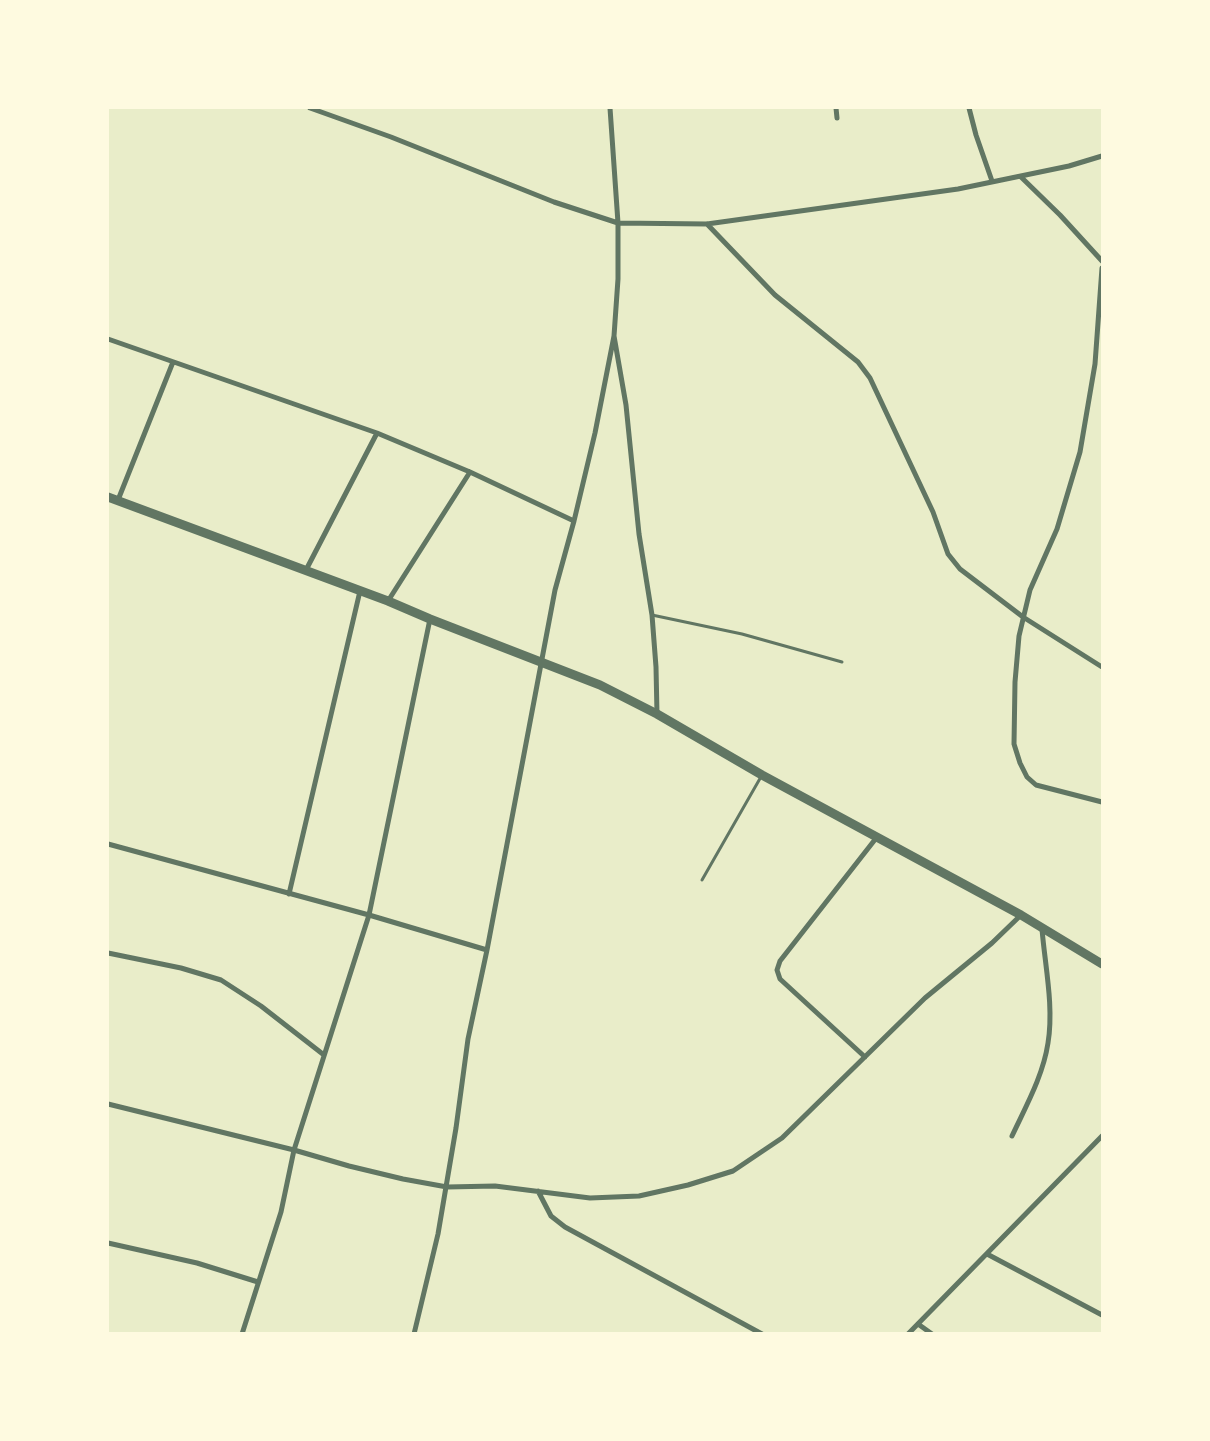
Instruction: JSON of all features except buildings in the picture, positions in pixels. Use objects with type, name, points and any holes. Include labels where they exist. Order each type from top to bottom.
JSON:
[{"type":"street","points":[[310,108],[390,137],[554,202],[618,223],[707,224],[958,189],[1021,177],[1102,156]]},
{"type":"street","points":[[414,1334],[438,1234],[447,1187],[468,1039],[487,950],[555,590],[595,433],[614,336],[618,279],[618,223],[610,108]]},
{"type":"street","points":[[836,108],[838,118]]},
{"type":"street","points":[[969,108],[992,181]]},
{"type":"street","points":[[1021,177],[1060,215],[1102,261]]},
{"type":"street","points":[[707,224],[775,295],[858,362],[870,378],[933,512],[948,554],[960,569],[1023,617],[1102,667]]},
{"type":"street","points":[[1102,268],[1095,364],[1080,452],[1057,529],[1030,590],[1019,636],[1015,682],[1014,744],[1026,777],[1036,785],[1102,802]]},
{"type":"street","points":[[614,336],[626,405],[639,534],[652,615],[657,714]]},
{"type":"street","points":[[108,339],[377,433],[470,472],[574,521]]},
{"type":"street","points":[[118,500],[173,362]]},
{"type":"street","points":[[306,570],[377,433]]},
{"type":"street","points":[[388,601],[470,472]]},
{"type":"street","points":[[108,497],[388,601],[600,685],[657,714],[762,775],[1021,915],[1102,964]]},
{"type":"street","points":[[290,894],[360,591]]},
{"type":"street","points":[[242,1334],[281,1212],[294,1150],[369,915],[430,619]]},
{"type":"street","points":[[865,1057],[780,980],[777,970],[780,961],[878,836]]},
{"type":"street","points":[[108,844],[369,915],[487,950]]},
{"type":"street","points":[[108,1104],[402,1179],[447,1187],[495,1186],[590,1198],[639,1196],[688,1185],[733,1170],[782,1138],[924,998],[992,943],[1021,915]]},
{"type":"street","points":[[1012,1136],[1035,1087],[1048,1044],[1050,1011],[1042,929]]},
{"type":"street","points":[[108,953],[181,968],[221,980],[261,1006],[324,1055]]},
{"type":"street","points":[[908,1334],[1102,1136]]},
{"type":"street","points":[[538,1190],[551,1216],[565,1226],[762,1334]]},
{"type":"street","points":[[108,1243],[197,1263],[258,1282]]},
{"type":"street","points":[[987,1254],[1102,1315]]},
{"type":"street","points":[[918,1324],[932,1334]]},
{"type":"lane","points":[[652,615],[742,634],[842,662]]},
{"type":"lane","points":[[702,880],[762,775]]}]
